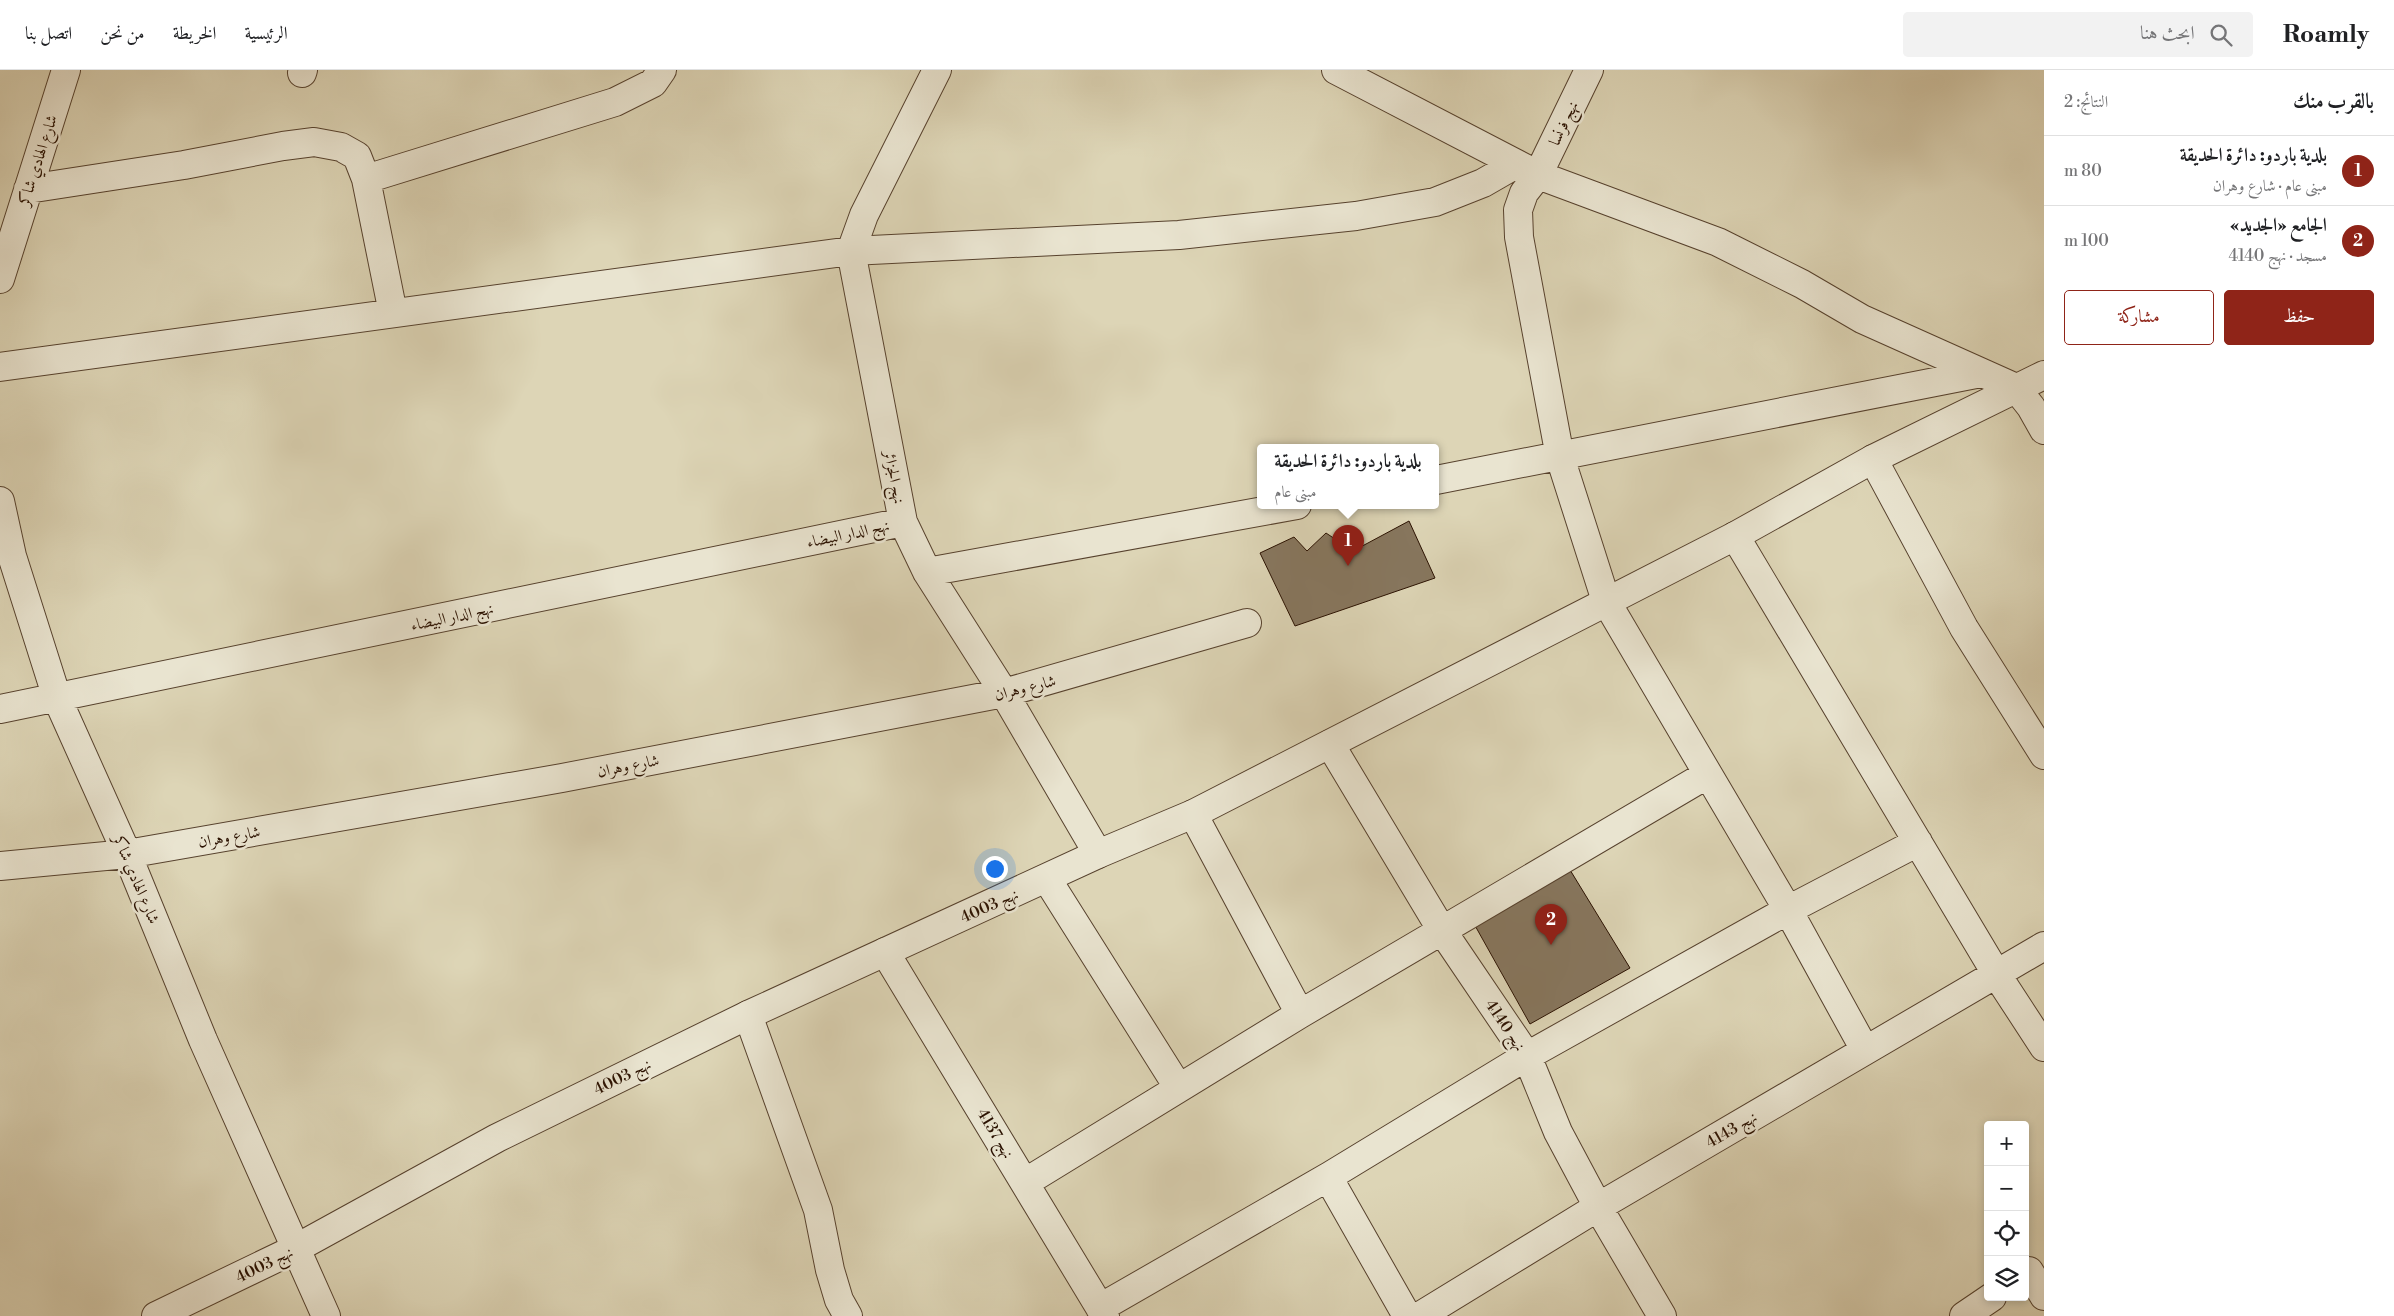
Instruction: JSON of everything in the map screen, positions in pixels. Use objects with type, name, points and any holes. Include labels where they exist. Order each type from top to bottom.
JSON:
[{"type":"street","name":"شارع الهادي شاكر","points":[[0,279],[66,70]]},
{"type":"street","points":[[366,179],[615,102],[653,83],[662,70]]},
{"type":"street","name":"نهج الجزائر","points":[[937,70],[864,215],[852,251],[903,522],[927,572],[1004,693],[1098,854]]},
{"type":"street","points":[[1336,70],[1527,170],[1718,242],[1802,284],[1862,319],[2016,388],[2031,407],[2044,430]]},
{"type":"street","name":"نهج فرنسا","points":[[1589,70],[1527,170],[1524,193],[1518,210],[1519,237],[1560,457],[1606,601],[1788,910],[1866,1050]]},
{"type":"street","points":[[28,189],[314,142],[341,147],[357,156],[366,179],[393,313]]},
{"type":"street","points":[[0,367],[852,251],[1179,235],[1356,216],[1435,202],[1483,183],[1527,170]]},
{"type":"street","points":[[1439,479],[1981,373]]},
{"type":"street","name":"نهج 4003","points":[[156,1316],[295,1249],[497,1138],[748,1015],[1098,854],[1192,814],[1735,536],[1873,460],[2044,375]]},
{"type":"street","points":[[1873,460],[1964,628],[2044,755]]},
{"type":"street","name":"شارع الهادي شاكر","points":[[0,501],[12,556],[57,698],[127,854],[203,1040],[326,1316]]},
{"type":"street","points":[[927,572],[1275,509]]},
{"type":"street","name":"نهج الدار البيضاء","points":[[0,709],[903,522]]},
{"type":"street","points":[[1735,536],[1996,975],[2044,1047]]},
{"type":"street","name":"شارع وهران","points":[[0,866],[127,854],[562,778],[1004,693],[1247,623]]},
{"type":"street","name":"نهج 4140","points":[[1330,744],[1441,930],[1528,1056],[1558,1132],[1598,1207],[1662,1316]]},
{"type":"street","points":[[1026,1182],[1178,1087],[1300,1014],[1708,774]]},
{"type":"street","points":[[1192,814],[1300,1014]]},
{"type":"street","points":[[1103,1312],[1528,1056],[1788,910],[1918,842]]},
{"type":"street","points":[[1047,878],[1178,1087]]},
{"type":"street","name":"نهج 4143","points":[[1420,1316],[1598,1207],[2044,946]]},
{"type":"street","name":"نهج 4137","points":[[885,952],[1103,1312]]},
{"type":"street","points":[[748,1015],[818,1210],[830,1270],[839,1300],[848,1316]]},
{"type":"street","points":[[1328,1176],[1407,1316]]},
{"type":"street","points":[[2033,1269],[2044,1296]]},
{"type":"street","points":[[1964,1316],[1986,1301]]},
{"type":"building","points":[[1409,521],[1435,578],[1295,626],[1260,553],[1294,537],[1307,551],[1326,533],[1353,551]]},
{"type":"building","points":[[1567,865],[1630,968],[1530,1024],[1473,922]]},
{"type":"place","name":"بلدية باردو: دائرة الحديقة","points":[[1348,566]]},
{"type":"place","name":"الجامع «الجديد»","points":[[1551,945]]}]
